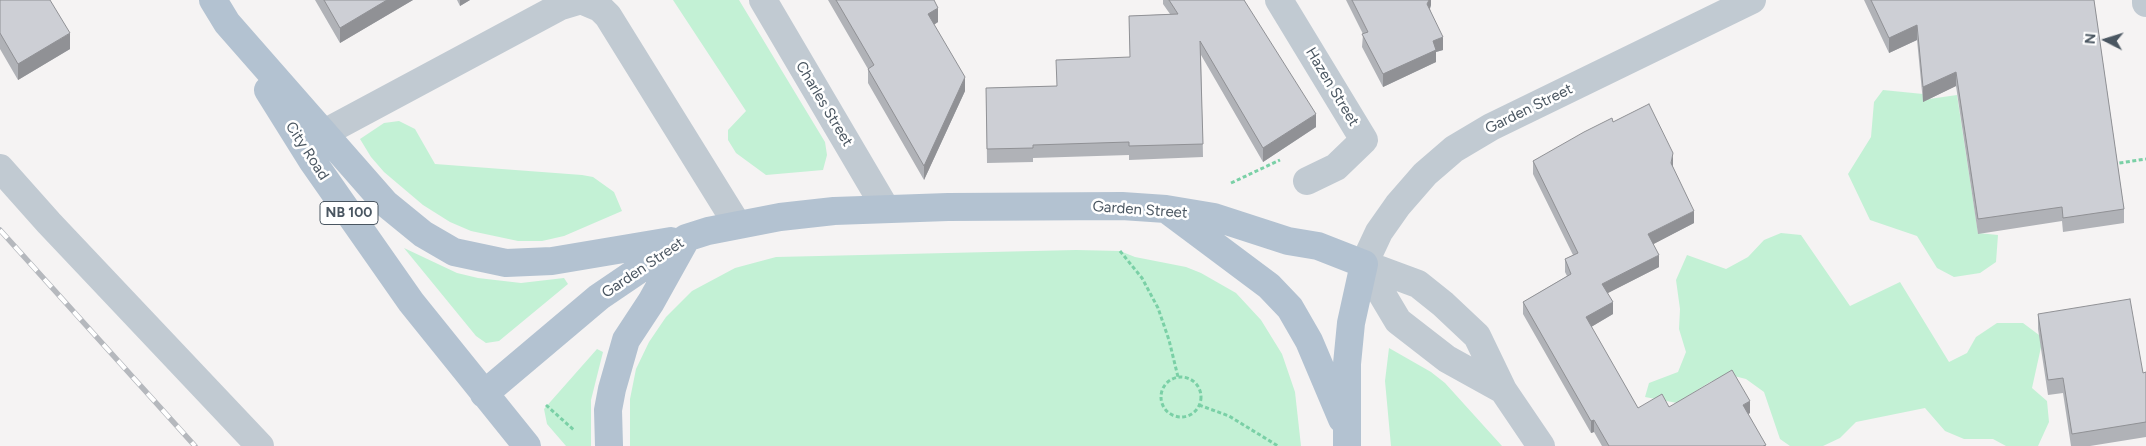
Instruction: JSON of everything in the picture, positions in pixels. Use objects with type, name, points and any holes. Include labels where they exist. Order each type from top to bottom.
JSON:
[{"type":"main road","points":[[220,11],[385,203],[422,234],[454,252],[506,263],[552,261],[686,238]]},
{"type":"main road","name":"City Road","points":[[220,11],[313,162],[411,302],[484,394]]},
{"type":"main road","name":"Garden Street","points":[[484,394],[599,297],[686,238],[737,224],[780,217],[886,209],[1095,205],[1166,209],[1214,217],[1288,242],[1318,246],[1364,264]]},
{"type":"main road","points":[[1166,209],[1262,281],[1290,308],[1309,341],[1347,437]]},
{"type":"main road","points":[[609,446],[608,410],[626,340],[651,302],[686,238]]},
{"type":"main road","points":[[1347,437],[1347,364],[1351,323],[1364,264]]},
{"type":"main road","name":"NB 100","points":[[484,394],[527,446]]},
{"type":"street","points":[[324,133],[561,6],[581,0],[602,4],[737,224]]},
{"type":"street","name":"Charles Street","points":[[762,0],[886,209]]},
{"type":"street","name":"Hazen Street","points":[[1279,0],[1364,140],[1336,167],[1307,181]]},
{"type":"street","name":"Garden Street","points":[[1364,264],[1379,232],[1398,205],[1425,174],[1454,149],[1490,127],[1752,0]]},
{"type":"street","points":[[0,168],[260,446]]},
{"type":"street","points":[[1364,264],[1398,321],[1447,358],[1503,390]]},
{"type":"street","points":[[1364,264],[1418,284],[1443,304],[1477,336],[1503,390],[1541,446]]},
{"type":"path","points":[[2104,165],[2146,159]]},
{"type":"path","points":[[1120,251],[1142,278],[1158,308],[1169,340],[1178,377]]},
{"type":"path","points":[[1178,377],[1190,380],[1199,389],[1199,405],[1193,413],[1181,417],[1174,416],[1164,408],[1160,395],[1162,389],[1171,379],[1178,377]]},
{"type":"path","points":[[546,405],[570,428],[578,432]]},
{"type":"path","points":[[1199,405],[1229,416],[1278,446]]},
{"type":"green space","points":[[673,0],[739,0],[825,142],[827,155],[823,170],[766,175],[736,153],[728,140],[728,130],[746,111]]},
{"type":"green space","points":[[1883,90],[1923,94],[1929,99],[1957,95],[1978,233],[1998,235],[1996,262],[1980,273],[1954,277],[1937,268],[1917,236],[1870,220],[1848,174],[1871,137],[1874,102]]},
{"type":"green space","points":[[399,121],[415,129],[435,164],[593,177],[614,192],[622,211],[564,236],[542,241],[518,241],[471,231],[450,222],[423,205],[384,172],[371,157],[360,139],[384,123]]},
{"type":"green space","points":[[1781,233],[1801,235],[1850,306],[1900,282],[1949,362],[1967,353],[1976,337],[1997,323],[2023,323],[2043,338],[2032,388],[2047,401],[2049,422],[2038,446],[2006,446],[1993,439],[1964,439],[1945,431],[1925,408],[1856,422],[1840,438],[1823,446],[1790,446],[1780,439],[1764,392],[1746,379],[1730,375],[1710,382],[1677,403],[1645,397],[1649,383],[1678,372],[1686,352],[1679,329],[1680,309],[1676,280],[1687,255],[1726,269],[1748,257],[1764,240]]},
{"type":"green space","points":[[404,248],[457,273],[478,278],[521,283],[564,278],[568,284],[499,341],[486,343],[476,336]]},
{"type":"green space","points":[[1076,250],[1120,251],[1135,257],[1186,267],[1201,273],[1236,293],[1261,320],[1282,354],[1295,392],[1301,446],[630,446],[630,399],[636,369],[649,342],[666,317],[692,291],[735,268],[776,257]]},
{"type":"green space","points":[[1389,348],[1431,372],[1445,383],[1502,446],[1391,446],[1385,381]]},
{"type":"green space","points":[[597,349],[603,352],[591,400],[591,446],[566,446],[547,424],[544,409]]},
{"type":"building","points":[[0,0],[50,0],[70,33],[18,64],[0,33]]},
{"type":"building","points":[[324,0],[387,0],[340,28]]},
{"type":"building","points":[[836,0],[934,0],[938,8],[928,14],[965,77],[924,166],[868,69],[874,65]]},
{"type":"building","points":[[1169,0],[1244,0],[1316,114],[1263,148],[1200,41],[1203,144],[1129,146],[1129,142],[1033,145],[1033,148],[987,149],[986,88],[1057,86],[1056,60],[1130,57],[1129,16],[1178,14]]},
{"type":"building","points":[[1352,0],[1429,0],[1427,4],[1443,37],[1433,41],[1436,50],[1383,74],[1362,34],[1368,32]]},
{"type":"building","points":[[1871,0],[2094,0],[2124,209],[2063,218],[2062,207],[1978,219],[1956,72],[1923,87],[1917,25],[1889,38]]},
{"type":"building","points":[[1649,104],[1673,153],[1671,163],[1694,211],[1648,234],[1659,255],[1602,284],[1613,302],[1586,317],[1638,408],[1662,394],[1669,407],[1732,370],[1750,401],[1743,405],[1766,445],[1609,446],[1594,420],[1591,421],[1523,302],[1571,274],[1565,259],[1578,253],[1533,161],[1612,118],[1613,122]]},
{"type":"building","points":[[2130,299],[2143,373],[2146,372],[2146,422],[2072,434],[2063,378],[2048,380],[2038,314]]},
{"type":"railway","points":[[0,230],[195,446]]}]
